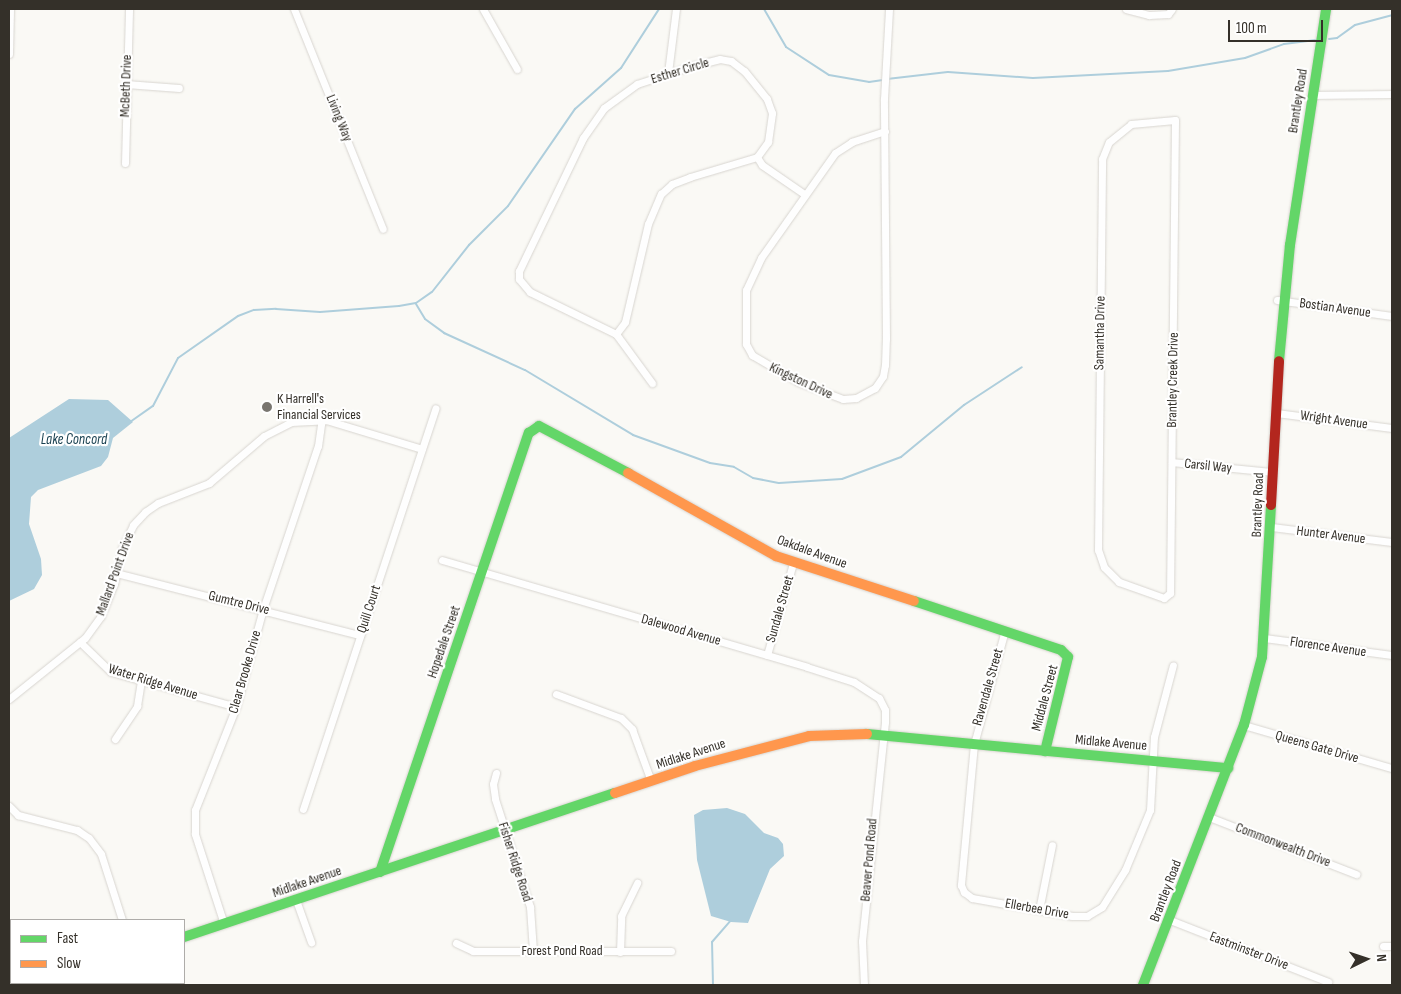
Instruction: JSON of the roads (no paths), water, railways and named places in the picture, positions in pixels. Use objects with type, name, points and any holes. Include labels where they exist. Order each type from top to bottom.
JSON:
[{"type":"street","points":[[9,54],[10,9]]},
{"type":"street","name":"McBeth Drive","points":[[125,163],[129,9]]},
{"type":"street","name":"Living Way","points":[[294,9],[383,229]]},
{"type":"street","points":[[483,9],[517,69]]},
{"type":"street","points":[[668,73],[676,9]]},
{"type":"street","name":"Kingston Drive","points":[[885,131],[844,146],[804,194],[761,258],[748,284],[744,314],[746,344],[757,359],[798,382],[838,398],[856,398],[874,388],[883,376],[886,365],[885,131],[888,9]]},
{"type":"street","points":[[1126,9],[1148,15],[1168,14],[1172,9]]},
{"type":"street","name":"Brantley Road","points":[[1143,985],[1170,920],[1244,725],[1264,638],[1281,301],[1326,9]]},
{"type":"street","name":"Esther Circle","points":[[652,383],[616,334],[530,292],[520,279],[519,271],[582,138],[598,115],[626,89],[668,73],[720,59],[731,61],[744,71],[767,99],[772,113],[768,142],[757,156]]},
{"type":"street","points":[[126,84],[179,88]]},
{"type":"street","points":[[1314,95],[1392,94]]},
{"type":"street","name":"Brantley Creek Drive","points":[[1127,585],[1164,598],[1170,593],[1175,120]]},
{"type":"street","name":"Samantha Drive","points":[[1127,585],[1104,567],[1098,550],[1102,159],[1109,142],[1131,124],[1175,120]]},
{"type":"street","points":[[616,334],[625,322],[648,224],[661,194],[672,184],[757,156],[762,165],[804,194]]},
{"type":"street","name":"Bostian Avenue","points":[[1281,301],[1392,316]]},
{"type":"street","name":"Quill Court","points":[[303,809],[436,408]]},
{"type":"street","name":"Wright Avenue","points":[[1276,413],[1392,428]]},
{"type":"street","name":"Mallard Point Drive","points":[[9,699],[80,642],[101,616],[116,573],[122,548],[132,525],[145,512],[158,503],[209,483],[264,436],[291,422],[322,420],[422,449]]},
{"type":"street","name":"Clear Brooke Drive","points":[[224,924],[194,824],[195,810],[236,707],[263,609],[318,446],[322,420]]},
{"type":"street","name":"Oakdale Avenue","points":[[539,426],[793,563],[1005,630],[1055,647],[1065,654]]},
{"type":"street","name":"Hopedale Street","points":[[380,872],[529,433],[539,426]]},
{"type":"street","name":"Carsil Way","points":[[1172,462],[1273,472]]},
{"type":"street","name":"Hunter Avenue","points":[[1271,527],[1392,542]]},
{"type":"street","name":"Dalewood Avenue","points":[[442,560],[854,682],[873,693],[884,710],[882,735]]},
{"type":"street","name":"Sundale Street","points":[[767,655],[793,563]]},
{"type":"street","name":"Gumtre Drive","points":[[116,573],[360,635]]},
{"type":"street","name":"Ravendale Street","points":[[974,744],[1005,630]]},
{"type":"street","name":"Florence Avenue","points":[[1264,638],[1392,655]]},
{"type":"street","name":"Water Ridge Avenue","points":[[80,642],[103,667],[141,680],[236,707]]},
{"type":"street","name":"Middale Street","points":[[1045,751],[1068,668],[1065,654]]},
{"type":"street","name":"Ellerbee Drive","points":[[974,744],[961,878],[964,892],[972,898],[1087,916],[1102,908],[1111,896],[1150,810],[1154,737],[1173,665]]},
{"type":"street","points":[[115,739],[137,706],[141,680]]},
{"type":"street","points":[[556,694],[621,718],[632,729],[651,781]]},
{"type":"street","name":"Queens Gate Drive","points":[[1244,725],[1391,768]]},
{"type":"street","name":"Midlake Avenue","points":[[185,937],[651,781],[791,739],[836,734],[882,735],[1228,768]]},
{"type":"street","name":"Beaver Pond Road","points":[[864,985],[862,941],[882,735]]},
{"type":"street","name":"Fisher Ridge Road","points":[[496,774],[493,790],[530,907],[533,951]]},
{"type":"street","points":[[9,806],[18,815],[77,830],[89,838],[101,854],[122,919]]},
{"type":"street","name":"Commonwealth Drive","points":[[1209,817],[1356,874]]},
{"type":"street","points":[[1039,910],[1052,846]]},
{"type":"street","points":[[620,952],[621,916],[638,883]]},
{"type":"street","points":[[296,900],[311,942]]},
{"type":"street","name":"Eastminster Drive","points":[[1170,920],[1328,982]]},
{"type":"street","name":"Forest Pond Road","points":[[456,942],[473,951],[671,951]]},
{"type":"street","points":[[1383,946],[1392,946]]},
{"type":"water","name":"Lake Concord","points":[[69,399],[108,400],[133,422],[113,438],[108,457],[101,466],[38,490],[31,497],[29,524],[41,559],[42,575],[34,589],[9,601],[9,438]]},
{"type":"water","points":[[727,808],[745,814],[764,833],[778,838],[783,844],[784,856],[770,869],[748,923],[731,922],[711,916],[697,860],[694,815],[703,810]]},
{"type":"waterway","points":[[130,422],[153,406],[178,358],[238,316],[254,310],[276,309],[320,312],[399,306],[416,303],[432,292],[469,245],[508,206],[575,109],[621,68],[659,9]]},
{"type":"waterway","points":[[764,9],[786,47],[829,75],[869,82],[883,80]]},
{"type":"waterway","points":[[1329,39],[1337,38],[1355,25],[1392,15]]},
{"type":"waterway","points":[[887,79],[948,72],[1033,78],[1168,71],[1245,58],[1284,44],[1316,40]]},
{"type":"waterway","points":[[416,304],[425,319],[444,333],[525,370],[633,435],[710,463],[734,467],[753,478],[779,483],[842,479],[901,457],[964,405],[1022,367]]},
{"type":"waterway","points":[[713,985],[712,942],[731,920]]},
{"type":"place","name":"K Harrell's Financial Services","points":[[267,407]]}]
